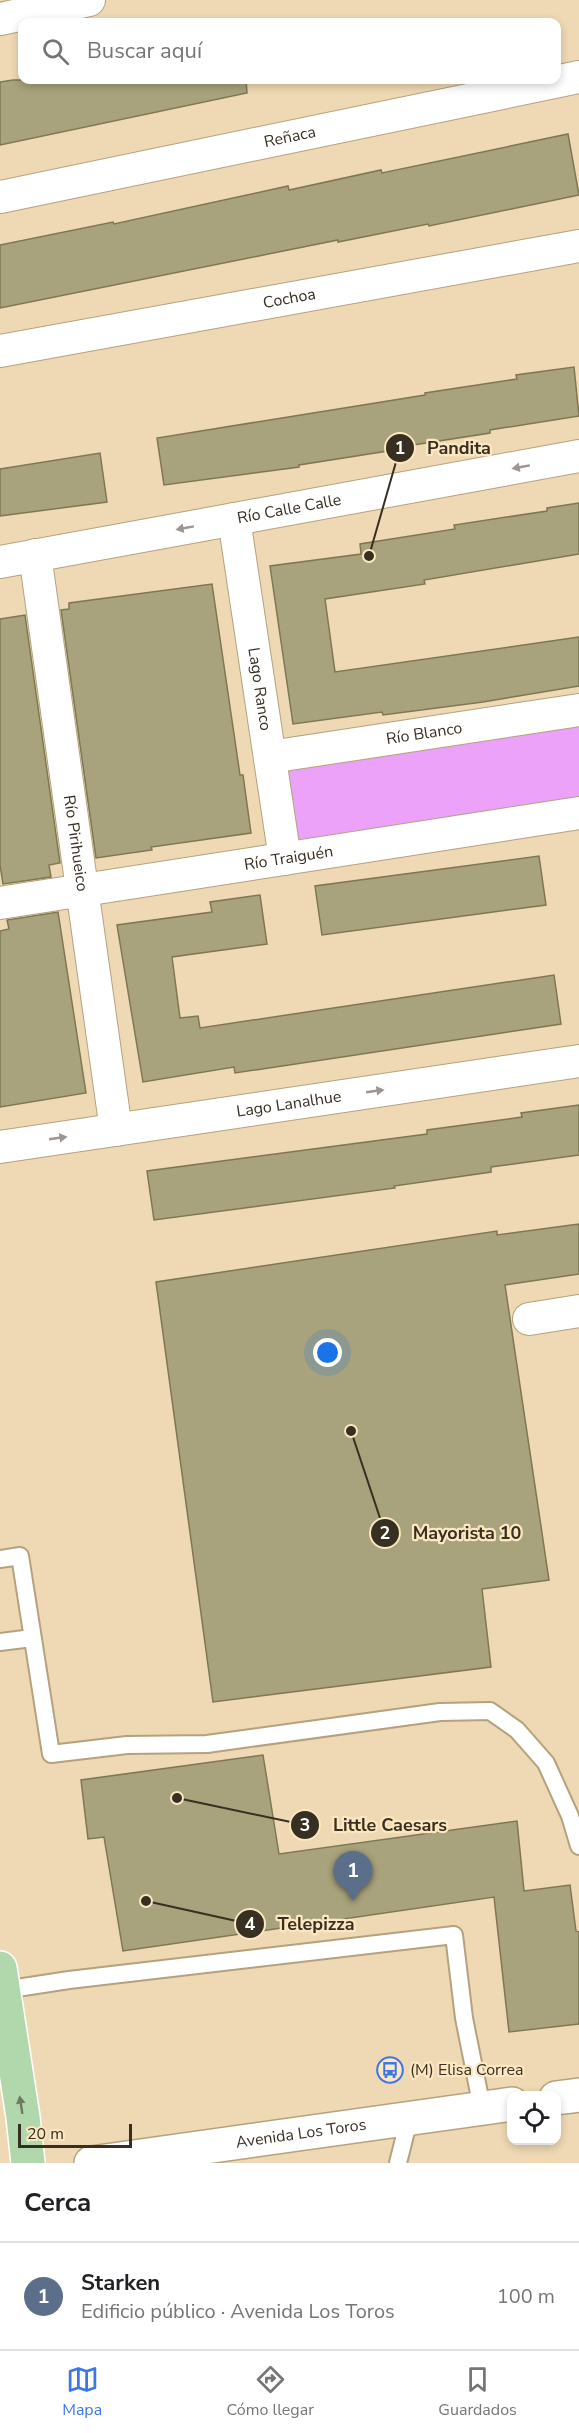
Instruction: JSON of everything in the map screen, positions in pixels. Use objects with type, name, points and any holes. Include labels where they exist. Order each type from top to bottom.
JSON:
[{"type":"main road","points":[[2,1979],[28,2163]]},
{"type":"street","points":[[0,19],[89,0]]},
{"type":"street","name":"Reñaca","points":[[561,81],[579,77]]},
{"type":"street","name":"Reñaca","points":[[0,197],[545,84]]},
{"type":"street","name":"Cochoa","points":[[0,351],[579,246]]},
{"type":"street","name":"Río Calle Calle","points":[[0,562],[579,456]]},
{"type":"street","name":"Lago Ranco","points":[[234,519],[285,858]]},
{"type":"street","name":"Río Pirihueico","points":[[35,555],[116,1130]]},
{"type":"street","name":"Río Blanco","points":[[270,757],[579,710]]},
{"type":"street","name":"Río Traiguén","points":[[0,903],[579,813]]},
{"type":"street","name":"Lago Lanalhue","points":[[0,1147],[579,1061]]},
{"type":"street","points":[[529,1319],[579,1311]]},
{"type":"street","points":[[561,2097],[579,2095]]},
{"type":"street","name":"Avenida Los Toros","points":[[91,2163],[497,2106]]},
{"type":"lane","points":[[0,1559],[20,1556],[51,1754],[127,1745],[207,1744],[440,1712],[490,1712],[517,1730],[546,1763],[570,1816],[579,1846]]},
{"type":"lane","points":[[0,1642],[32,1638]]},
{"type":"lane","points":[[2,1979],[69,1980],[454,1935],[464,2018],[497,2106]]},
{"type":"lane","points":[[398,2163],[409,2118]]},
{"type":"shaded area","points":[[579,724],[579,806],[296,852],[285,769]]},
{"type":"building","points":[[18,80],[18,84],[246,84],[247,93],[0,145],[0,82]]},
{"type":"building","points":[[568,134],[579,195],[429,226],[428,224],[338,242],[338,240],[0,308],[0,245],[113,222],[114,224],[288,186],[289,190],[381,170],[382,173]]},
{"type":"building","points":[[574,367],[579,416],[490,430],[490,433],[394,448],[394,450],[299,465],[299,467],[164,485],[157,438],[425,395],[425,393],[517,379],[516,375]]},
{"type":"building","points":[[100,453],[107,502],[0,516],[0,469]]},
{"type":"building","points":[[579,503],[579,554],[424,580],[425,584],[325,599],[335,672],[579,637],[579,686],[483,702],[293,724],[270,566],[361,554],[360,544],[455,529],[454,525],[547,511],[547,508]]},
{"type":"building","points":[[212,584],[240,775],[243,775],[251,833],[151,847],[152,850],[96,858],[61,610],[69,609],[69,603]]},
{"type":"building","points":[[25,615],[60,863],[49,865],[51,877],[3,884],[0,865],[0,619]]},
{"type":"building","points":[[539,856],[546,905],[322,935],[315,886]]},
{"type":"building","points":[[260,895],[267,944],[172,957],[180,1018],[198,1016],[200,1028],[554,975],[561,1024],[235,1073],[234,1067],[143,1082],[117,925],[212,912],[210,902]]},
{"type":"building","points":[[58,912],[86,1093],[0,1107],[0,931],[9,929],[7,920]]},
{"type":"building","points":[[579,1105],[579,1155],[491,1167],[491,1172],[394,1186],[395,1188],[154,1220],[147,1171],[427,1134],[427,1130],[522,1117],[521,1113]]},
{"type":"building","points":[[579,1224],[579,1274],[505,1285],[549,1580],[482,1589],[491,1667],[213,1702],[156,1282],[497,1231],[497,1235]]},
{"type":"building","points":[[263,1755],[279,1854],[517,1821],[524,1891],[570,1885],[576,1931],[579,1932],[579,2024],[509,2032],[494,1897],[123,1951],[104,1837],[88,1839],[81,1780]]},
{"type":"place","name":"Pandita","points":[[369,556]]},
{"type":"place","name":"Mayorista 10","points":[[351,1431]]},
{"type":"place","name":"Little Caesars","points":[[177,1798]]},
{"type":"place","name":"Telepizza","points":[[146,1901]]},
{"type":"place","name":"Starken","points":[[353,1901]]},
{"type":"place","name":"(M) Elisa Correa","points":[[390,2070]]}]
